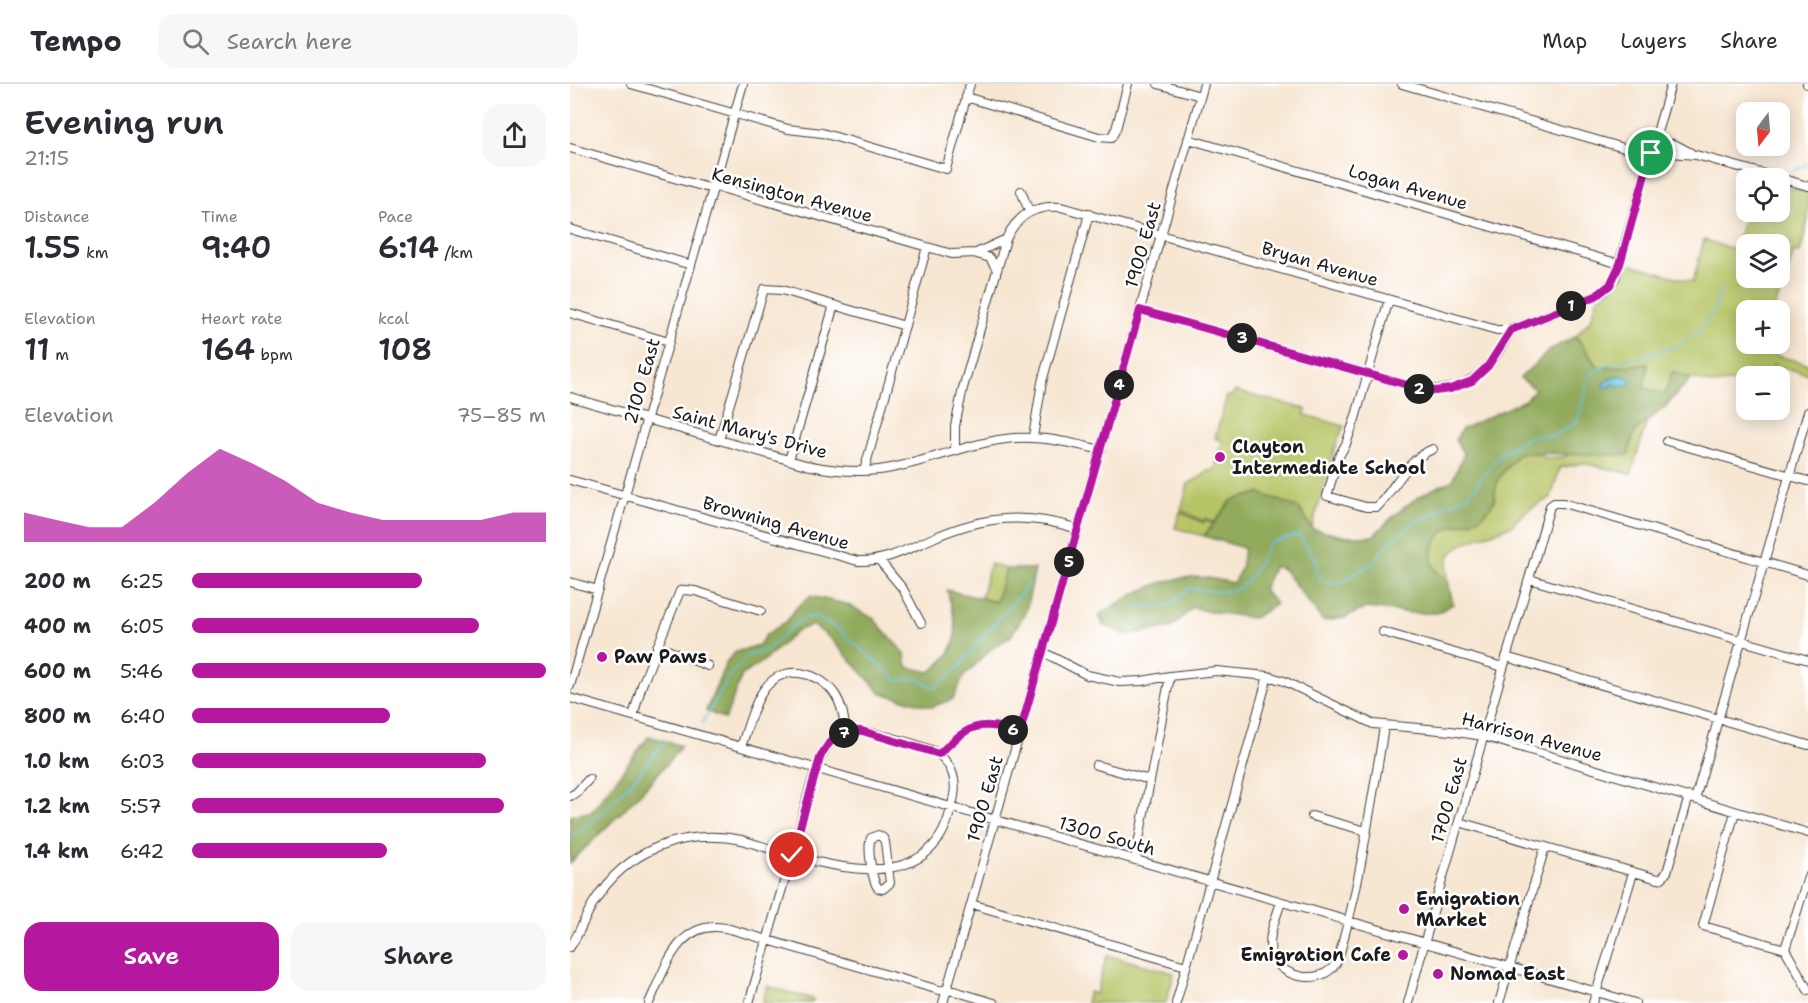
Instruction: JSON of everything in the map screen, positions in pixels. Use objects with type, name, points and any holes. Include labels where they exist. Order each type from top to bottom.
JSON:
[{"type":"street","points":[[632,84],[788,129],[822,133],[946,169],[970,84]]},
{"type":"street","name":"2100 East","points":[[570,686],[743,84]]},
{"type":"street","points":[[966,98],[1100,137],[1111,138],[1116,129],[1128,84]]},
{"type":"street","points":[[1158,84],[1200,96]]},
{"type":"street","name":"1900 East","points":[[943,1003],[1204,84]]},
{"type":"street","points":[[1402,84],[1432,88],[1631,150],[1695,155]]},
{"type":"street","points":[[1140,310],[1418,388],[1435,391],[1450,389],[1472,381],[1488,366],[1511,330],[1596,296],[1610,285],[1620,264],[1671,84]]},
{"type":"street","name":"Logan Avenue","points":[[1188,139],[1620,264]]},
{"type":"street","points":[[1655,139],[1676,145],[1695,155],[1808,186]]},
{"type":"street","name":"Kensington Avenue","points":[[570,148],[703,187],[721,188],[927,248],[960,255],[976,253],[1006,239]]},
{"type":"street","points":[[955,450],[954,436],[959,407],[1006,239],[1015,224],[1029,211],[1021,191]]},
{"type":"street","name":"Bryan Avenue","points":[[1029,211],[1038,208],[1062,207],[1497,330],[1511,330]]},
{"type":"street","points":[[1033,438],[1042,382],[1089,214]]},
{"type":"street","points":[[570,230],[691,265]]},
{"type":"street","points":[[864,471],[927,248]]},
{"type":"street","points":[[976,253],[990,258],[997,270]]},
{"type":"street","points":[[719,440],[764,289],[783,290],[905,326]]},
{"type":"street","points":[[1389,299],[1346,444],[1338,458],[1328,496],[1366,507],[1377,507],[1414,460],[1422,453],[1433,449]]},
{"type":"street","points":[[789,460],[834,305]]},
{"type":"street","points":[[570,313],[669,342]]},
{"type":"street","name":"Saint Mary's Drive","points":[[570,397],[789,460],[835,470],[864,471],[892,468],[996,441],[1033,438],[1066,441],[1101,450]]},
{"type":"street","points":[[1459,822],[1633,873],[1662,878],[1667,872],[1718,719],[1808,412]]},
{"type":"street","points":[[1667,441],[1808,481]]},
{"type":"street","name":"Browning Avenue","points":[[570,480],[847,560],[868,562],[879,560],[959,527],[989,519],[1030,519],[1078,529]]},
{"type":"street","name":"1700 East","points":[[1408,1003],[1549,509],[1554,503],[1563,503],[1764,562]]},
{"type":"street","points":[[879,560],[903,589],[921,623]]},
{"type":"street","points":[[1764,562],[1808,575]]},
{"type":"street","points":[[1529,579],[1808,660]]},
{"type":"street","points":[[570,582],[598,590]]},
{"type":"street","points":[[633,716],[642,685],[676,597],[682,590],[695,591],[761,611]]},
{"type":"street","points":[[1383,632],[1503,667]]},
{"type":"street","points":[[657,646],[708,666]]},
{"type":"street","name":"Harrison Avenue","points":[[1043,652],[1087,675],[1105,680],[1142,681],[1216,671],[1268,676],[1284,681],[1365,722],[1483,736],[1808,833]]},
{"type":"street","points":[[1506,657],[1808,745]]},
{"type":"street","points":[[741,747],[763,691],[772,681],[791,673],[811,676],[832,691],[840,704],[846,732]]},
{"type":"street","points":[[1135,860],[1170,676]]},
{"type":"street","points":[[1176,1003],[1268,676]]},
{"type":"street","name":"1300 South","points":[[570,698],[1635,1003]]},
{"type":"street","points":[[939,754],[961,733],[974,727],[994,725],[1020,732]]},
{"type":"street","points":[[1281,902],[1270,949],[1279,966],[1293,974],[1313,977],[1323,975],[1331,969],[1339,956],[1349,921],[1384,726]]},
{"type":"street","points":[[570,946],[594,902],[609,881],[628,863],[660,845],[685,838],[718,837],[742,840],[792,855],[839,868],[872,869],[914,860],[933,845],[944,830],[952,807],[955,790],[954,778],[950,767],[939,754],[867,732],[846,732],[833,740],[825,749],[817,769],[792,855],[767,940],[749,1003]]},
{"type":"street","points":[[1096,765],[1150,780]]},
{"type":"street","points":[[570,796],[589,779]]},
{"type":"street","points":[[1735,812],[1703,926],[1785,949],[1808,990]]},
{"type":"street","points":[[1312,816],[1366,831]]},
{"type":"street","points":[[876,836],[883,838],[885,842],[890,883],[883,889],[875,885],[872,869],[869,842],[876,836]]},
{"type":"street","points":[[1499,1003],[1545,847]]},
{"type":"street","points":[[1593,1003],[1633,873]]},
{"type":"street","points":[[1785,949],[1808,877]]},
{"type":"street","points":[[971,904],[1186,966]]},
{"type":"street","points":[[650,1003],[674,951],[681,942],[691,933],[703,928],[717,927],[994,1003]]},
{"type":"green space","points":[[1790,187],[1808,192],[1808,220],[1800,253],[1794,252],[1790,264],[1790,234],[1740,234],[1743,222],[1790,222]]},
{"type":"green space","points":[[1704,240],[1733,249],[1736,247],[1736,288],[1782,288],[1777,300],[1736,300],[1736,354],[1771,354],[1808,364],[1808,374],[1790,369],[1790,366],[1736,366],[1736,384],[1730,382],[1713,384],[1691,378],[1648,418],[1631,474],[1583,463],[1560,468],[1551,497],[1532,508],[1510,526],[1457,548],[1447,564],[1448,575],[1443,581],[1386,561],[1496,481],[1519,452],[1534,451],[1544,458],[1570,454],[1607,367],[1601,368],[1596,365],[1576,336],[1591,319],[1598,298],[1617,284],[1627,263],[1693,282]]},
{"type":"green space","points":[[1576,336],[1596,365],[1601,368],[1648,364],[1644,388],[1665,394],[1672,372],[1691,378],[1664,408],[1635,431],[1628,455],[1519,453],[1499,479],[1494,500],[1486,512],[1471,522],[1448,529],[1436,542],[1432,563],[1438,573],[1448,580],[1453,604],[1437,613],[1411,613],[1366,608],[1344,618],[1323,621],[1283,569],[1274,566],[1263,590],[1276,604],[1254,618],[1193,607],[1172,627],[1126,635],[1103,625],[1099,615],[1156,584],[1181,578],[1200,577],[1233,583],[1241,569],[1244,548],[1204,536],[1232,500],[1260,493],[1299,508],[1312,529],[1343,536],[1373,536],[1409,504],[1429,491],[1452,481],[1464,454],[1455,440],[1462,429],[1525,400],[1535,389],[1520,378],[1551,349]]},
{"type":"green space","points":[[1235,391],[1306,409],[1305,415],[1344,426],[1334,449],[1312,528],[1299,508],[1232,500],[1215,523],[1206,518],[1203,521],[1181,510],[1188,484],[1204,475],[1207,470],[1212,471],[1215,468],[1223,441],[1215,438],[1227,396],[1230,397]]},
{"type":"green space","points":[[1180,512],[1203,523],[1207,520],[1214,524],[1204,536],[1175,528]]},
{"type":"green space","points":[[990,564],[1006,569],[997,602],[981,598]]},
{"type":"green space","points":[[1006,569],[1035,569],[1026,611],[1011,636],[990,650],[964,676],[953,699],[932,707],[881,693],[831,639],[813,625],[798,630],[765,660],[742,675],[725,719],[706,711],[727,661],[736,652],[759,645],[766,635],[787,621],[796,608],[810,596],[846,604],[873,618],[905,654],[907,667],[930,672],[949,654],[953,645],[955,625],[947,590],[996,602]]},
{"type":"green space","points":[[649,736],[681,746],[641,792],[570,863],[570,816],[592,811]]},
{"type":"green space","points":[[1107,955],[1174,973],[1166,1003],[1086,1003],[1089,992],[1096,994]]},
{"type":"green space","points":[[767,986],[813,999],[812,1003],[762,1003]]},
{"type":"water","points":[[1619,375],[1630,378],[1630,385],[1617,386],[1614,384],[1607,388],[1603,387],[1603,384],[1611,378]]},
{"type":"waterway","points":[[1792,172],[1808,163]]},
{"type":"waterway","points":[[1134,606],[1169,606],[1190,588],[1207,591],[1237,589],[1251,575],[1269,543],[1299,535],[1314,558],[1320,580],[1338,584],[1372,563],[1391,541],[1412,525],[1444,506],[1469,495],[1501,453],[1531,436],[1554,436],[1577,422],[1591,373],[1613,363],[1679,346],[1700,330],[1713,313],[1721,288]]},
{"type":"waterway","points":[[702,723],[732,673],[748,656],[767,650],[800,619],[816,616],[838,629],[897,680],[917,679],[935,688],[959,668],[973,648],[1030,583]]},
{"type":"waterway","points":[[570,837],[601,814],[636,777],[665,741]]},
{"type":"place","name":"Clayton Intermediate School","points":[[1220,457]]},
{"type":"place","name":"Paw Paws","points":[[602,657]]},
{"type":"place","name":"Emigration Market","points":[[1404,909]]},
{"type":"place","name":"Emigration Cafe","points":[[1403,955]]},
{"type":"place","name":"Nomad East","points":[[1438,974]]},
{"type":"route","points":[[792,855],[820,758],[828,745],[842,734],[862,731],[939,754],[961,733],[981,725],[994,725],[1020,732],[1140,310],[1418,388],[1435,391],[1461,386],[1481,374],[1511,330],[1584,302],[1610,285],[1620,264],[1651,153]]}]
